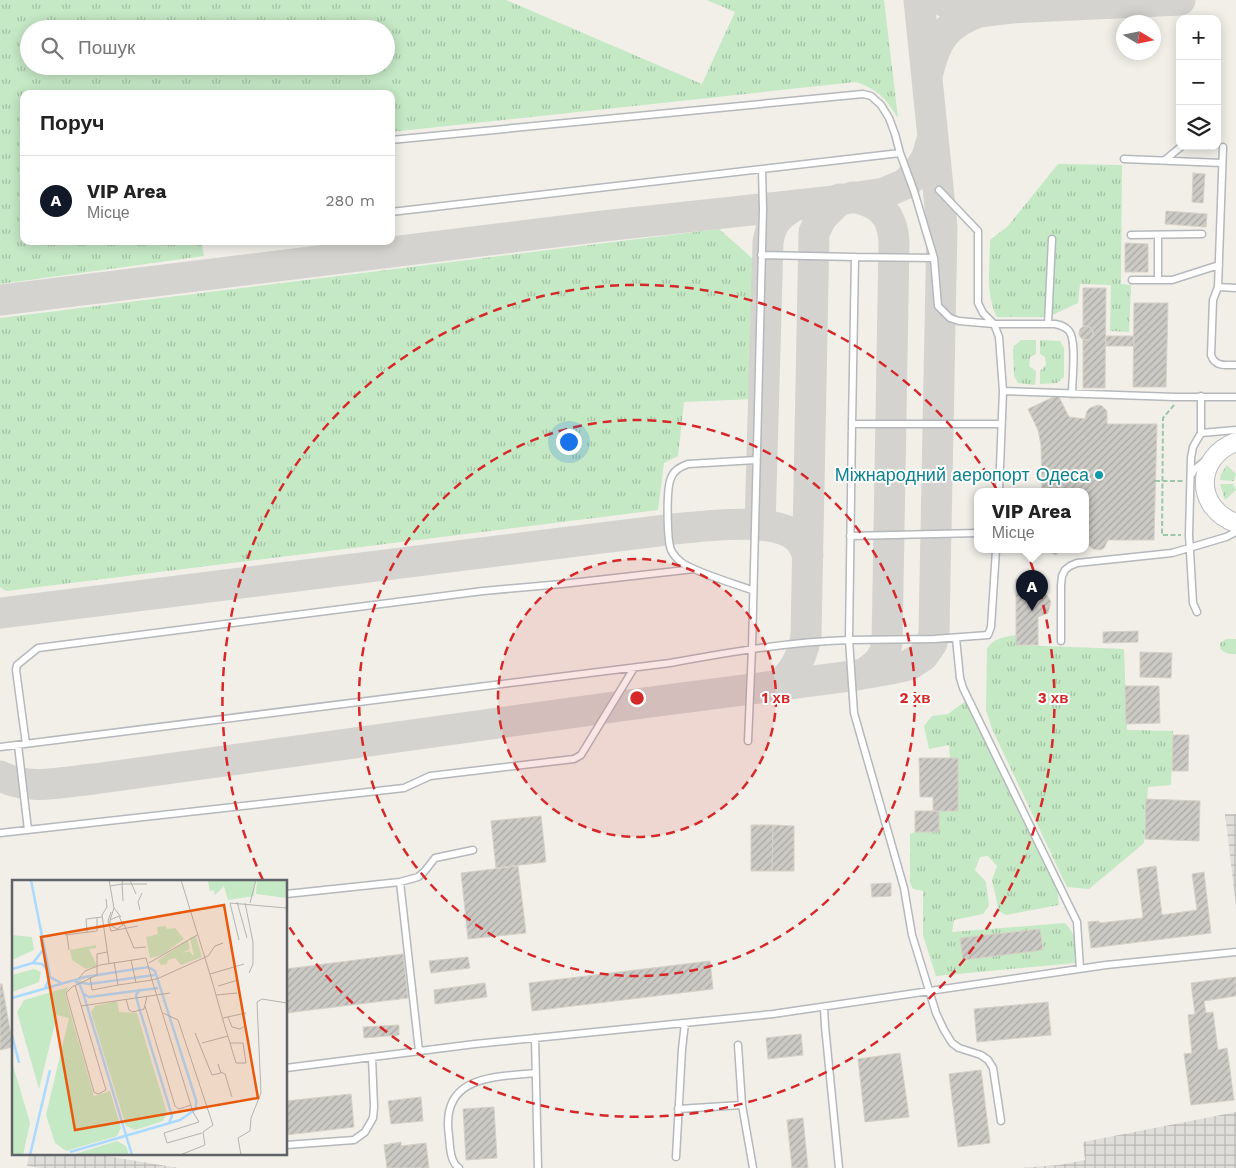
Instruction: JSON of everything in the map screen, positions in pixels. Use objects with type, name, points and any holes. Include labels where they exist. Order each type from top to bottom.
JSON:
[{"type":"main road","points":[[1236,442],[1226,446],[1217,453],[1206,471],[1204,482],[1206,495],[1216,512],[1236,523]]},
{"type":"lane","points":[[395,140],[863,94],[871,96],[881,105],[889,118],[914,191],[934,258],[936,300],[940,310],[955,320],[994,324],[1048,324],[1068,329],[1073,340],[1072,394]]},
{"type":"lane","points":[[1223,147],[1218,288],[1213,300],[1211,355],[1217,364],[1236,365]]},
{"type":"lane","points":[[1166,160],[1177,150]]},
{"type":"lane","points":[[395,212],[900,153]]},
{"type":"lane","points":[[1124,159],[1222,163]]},
{"type":"lane","points":[[748,741],[752,648],[762,169]]},
{"type":"lane","points":[[939,190],[978,231],[978,303],[994,324],[999,337],[1003,391],[999,488]]},
{"type":"lane","points":[[1131,236],[1202,234]]},
{"type":"lane","points":[[1158,235],[1158,280]]},
{"type":"lane","points":[[1048,324],[1052,239]]},
{"type":"lane","points":[[761,255],[934,258]]},
{"type":"lane","points":[[855,258],[849,640],[854,713],[904,888],[912,935],[936,1013],[952,1043],[959,1048],[988,1060],[994,1068],[1001,1121]]},
{"type":"lane","points":[[1132,280],[1172,280],[1219,265]]},
{"type":"lane","points":[[1218,288],[1236,288]]},
{"type":"lane","points":[[1003,391],[1182,397],[1236,396]]},
{"type":"lane","points":[[1197,612],[1193,603],[1189,535],[1190,458],[1193,447],[1201,433],[1201,396]]},
{"type":"lane","points":[[852,424],[1002,424]]},
{"type":"lane","points":[[1201,433],[1236,430]]},
{"type":"lane","points":[[1190,476],[1203,462],[1217,453]]},
{"type":"lane","points":[[752,590],[694,569],[681,562],[675,556],[670,546],[668,530],[668,487],[678,468],[697,463],[756,460]]},
{"type":"lane","points":[[1190,485],[1216,512]]},
{"type":"lane","points":[[1061,641],[1062,576],[1070,566],[1084,561],[1172,553],[1226,537],[1236,532]]},
{"type":"lane","points":[[850,536],[974,533]]},
{"type":"lane","points":[[0,747],[634,668],[752,648],[807,641],[984,636],[990,632],[996,553]]},
{"type":"lane","points":[[26,744],[16,670],[19,663],[38,648],[483,591],[694,569]]},
{"type":"lane","points":[[956,638],[960,678],[963,688],[1077,922],[1080,969]]},
{"type":"lane","points":[[0,833],[404,788],[430,776],[574,759],[581,755],[634,668]]},
{"type":"lane","points":[[18,745],[28,830]]},
{"type":"lane","points":[[288,894],[400,882],[418,877],[435,858],[473,850]]},
{"type":"lane","points":[[400,882],[419,1051]]},
{"type":"lane","points":[[288,1068],[372,1056],[773,1014],[1080,969],[1236,952]]},
{"type":"lane","points":[[824,1007],[839,1168]]},
{"type":"lane","points":[[676,1157],[685,1023]]},
{"type":"lane","points":[[535,1038],[538,1168]]},
{"type":"lane","points":[[738,1045],[742,1105],[753,1168]]},
{"type":"lane","points":[[288,1146],[354,1140],[366,1132],[374,1107],[372,1056]]},
{"type":"lane","points":[[459,1168],[453,1161],[448,1133],[450,1110],[458,1092],[466,1085],[481,1081],[498,1077],[536,1073]]},
{"type":"lane","points":[[678,1109],[742,1105]]},
{"type":"path","points":[[1182,397],[1163,418],[1162,535],[1189,535]]},
{"type":"shaded area","points":[[1225,814],[1236,814],[1236,906]]},
{"type":"shaded area","points":[[1236,1112],[1236,1168],[1020,1168],[1059,1165],[1085,1160],[1083,1142]]},
{"type":"shaded area","points":[[29,1156],[106,1156],[179,1168],[41,1168],[27,1166]]},
{"type":"green space","points":[[0,0],[506,0],[702,84],[735,12],[707,0],[884,0],[898,118],[890,105],[881,96],[871,88],[856,82],[395,132],[395,90],[20,90],[20,245],[202,245],[204,256],[0,284]]},
{"type":"green space","points":[[1058,164],[1122,165],[1121,284],[1131,285],[1129,332],[1110,331],[1111,285],[1080,284],[1078,303],[1048,317],[997,317],[993,308],[989,269],[990,240],[1007,227]]},
{"type":"green space","points":[[719,229],[752,258],[753,399],[684,402],[678,456],[664,463],[658,510],[6,591],[0,587],[0,318]]},
{"type":"green space","points":[[1021,340],[1036,340],[1036,354],[1030,357],[1029,366],[1036,371],[1035,385],[1018,383],[1014,376],[1013,349]]},
{"type":"green space","points":[[1040,340],[1060,341],[1064,348],[1064,377],[1057,383],[1040,384],[1040,371],[1046,365],[1045,357],[1040,354]]},
{"type":"green space","points":[[1227,465],[1236,474],[1234,481],[1220,480],[1221,474]]},
{"type":"green space","points":[[1220,484],[1233,484],[1236,490],[1225,500]]},
{"type":"green space","points":[[1016,635],[1016,645],[1124,649],[1127,730],[1173,731],[1171,785],[1148,787],[1144,843],[1089,889],[1067,887],[992,729],[986,710],[987,649],[996,640]]},
{"type":"green space","points":[[1226,639],[1236,639],[1236,654],[1227,653],[1221,649],[1220,643]]},
{"type":"green space","points":[[967,700],[1057,887],[1059,905],[1006,915],[999,911],[992,880],[997,866],[988,856],[980,857],[975,870],[986,882],[989,906],[983,914],[954,920],[952,932],[1065,923],[1076,942],[1075,963],[936,976],[923,935],[923,891],[913,889],[910,883],[910,834],[915,832],[939,832],[939,811],[958,810],[958,759],[950,758],[949,745],[929,749],[924,726],[932,716],[948,714]]},
{"type":"building","points":[[1193,173],[1205,174],[1203,203],[1192,202]]},
{"type":"building","points":[[1166,211],[1207,214],[1206,227],[1165,224]]},
{"type":"building","points":[[1125,243],[1148,244],[1148,272],[1125,272]]},
{"type":"building","points":[[1083,288],[1106,288],[1105,388],[1083,388],[1083,340],[1089,340],[1093,337],[1093,330],[1088,326],[1083,326]]},
{"type":"building","points":[[1134,303],[1168,303],[1166,387],[1133,387]]},
{"type":"building","points":[[1086,326],[1091,328],[1093,333],[1091,338],[1086,340],[1081,338],[1079,333],[1081,328]]},
{"type":"building","points":[[1106,336],[1134,336],[1134,346],[1106,346]]},
{"type":"building","name":"Міжнародний аеропорт Одеса","points":[[1058,395],[1069,417],[1085,419],[1087,411],[1098,405],[1107,411],[1107,424],[1157,424],[1154,540],[1108,540],[1104,548],[1100,550],[1093,549],[1089,546],[1089,488],[1042,488],[1041,445],[1038,430],[1028,409]]},
{"type":"building","points":[[1016,579],[1038,580],[1038,593],[1047,595],[1051,602],[1048,613],[1038,617],[1038,645],[1016,645]]},
{"type":"building","points":[[1138,631],[1138,642],[1103,643],[1103,632]]},
{"type":"building","points":[[1140,652],[1172,653],[1171,678],[1140,677]]},
{"type":"building","points":[[1125,686],[1159,686],[1160,723],[1126,724]]},
{"type":"building","points":[[1173,735],[1189,735],[1188,771],[1172,771]]},
{"type":"building","points":[[919,758],[958,758],[958,811],[933,811],[933,797],[920,797]]},
{"type":"building","points":[[1146,799],[1200,801],[1199,841],[1145,839]]},
{"type":"building","points":[[915,811],[939,811],[939,832],[915,832]]},
{"type":"building","points":[[541,816],[546,862],[496,868],[491,821]]},
{"type":"building","points":[[751,825],[773,825],[772,871],[751,871]]},
{"type":"building","points":[[773,825],[794,826],[794,871],[772,871]]},
{"type":"building","points":[[518,866],[526,933],[468,939],[461,873]]},
{"type":"building","points":[[1156,866],[1162,915],[1197,910],[1192,874],[1204,872],[1211,933],[1091,948],[1088,922],[1099,921],[1100,923],[1143,918],[1137,869]]},
{"type":"building","points":[[891,883],[891,896],[872,897],[871,884]]},
{"type":"building","points":[[1040,929],[1043,950],[963,960],[960,938]]},
{"type":"building","points":[[403,954],[408,998],[288,1013],[288,969]]},
{"type":"building","points":[[468,957],[470,968],[431,973],[429,961]]},
{"type":"building","points":[[710,961],[713,989],[532,1011],[529,983]]},
{"type":"building","points":[[1236,977],[1236,996],[1204,1001],[1206,1013],[1213,1012],[1218,1050],[1227,1048],[1234,1100],[1191,1105],[1184,1054],[1192,1053],[1188,1015],[1195,1014],[1191,983]]},
{"type":"building","points":[[485,983],[487,997],[435,1004],[434,990]]},
{"type":"building","points":[[0,984],[2,984],[12,1047],[0,1050]]},
{"type":"building","points":[[1048,1002],[1051,1035],[977,1042],[974,1009]]},
{"type":"building","points":[[399,1025],[399,1035],[364,1038],[363,1027]]},
{"type":"building","points":[[801,1034],[803,1055],[768,1059],[766,1038]]},
{"type":"building","points":[[900,1053],[909,1117],[865,1122],[858,1059]]},
{"type":"building","points":[[981,1070],[990,1143],[958,1147],[949,1074]]},
{"type":"building","points":[[351,1094],[354,1127],[288,1135],[288,1101]]},
{"type":"building","points":[[421,1097],[423,1121],[391,1124],[388,1101]]},
{"type":"building","points":[[494,1107],[497,1158],[466,1160],[463,1109]]},
{"type":"building","points":[[803,1118],[808,1168],[792,1168],[787,1120]]},
{"type":"building","points":[[401,1142],[401,1146],[426,1143],[429,1168],[387,1168],[384,1145]]},
{"type":"taxiway","points":[[0,776],[11,781],[34,784],[94,779],[851,676],[909,665],[923,656],[932,643],[934,632],[942,226],[919,0]]},
{"type":"taxiway","points":[[928,72],[935,50],[944,34],[958,22],[979,12],[959,9],[942,0]]},
{"type":"taxiway","points":[[979,12],[1011,8],[1180,0]]},
{"type":"taxiway","points":[[0,300],[603,226],[825,202],[884,193],[905,184],[919,170],[927,157],[933,136]]},
{"type":"taxiway","points":[[852,197],[870,202],[883,211],[891,224],[894,243],[887,644],[882,657],[865,673]]},
{"type":"taxiway","points":[[779,684],[785,680],[797,664],[806,637],[814,232],[822,217],[840,199]]},
{"type":"taxiway","points":[[760,525],[768,242],[771,229],[777,220],[796,205]]},
{"type":"taxiway","points":[[0,613],[674,529],[721,525],[757,525],[787,531],[800,540],[808,555]]},
{"type":"place","name":"Міжнародний аеропорт Одеса","points":[[1099,475]]},
{"type":"place","name":"VIP Area","points":[[1032,611]]}]
